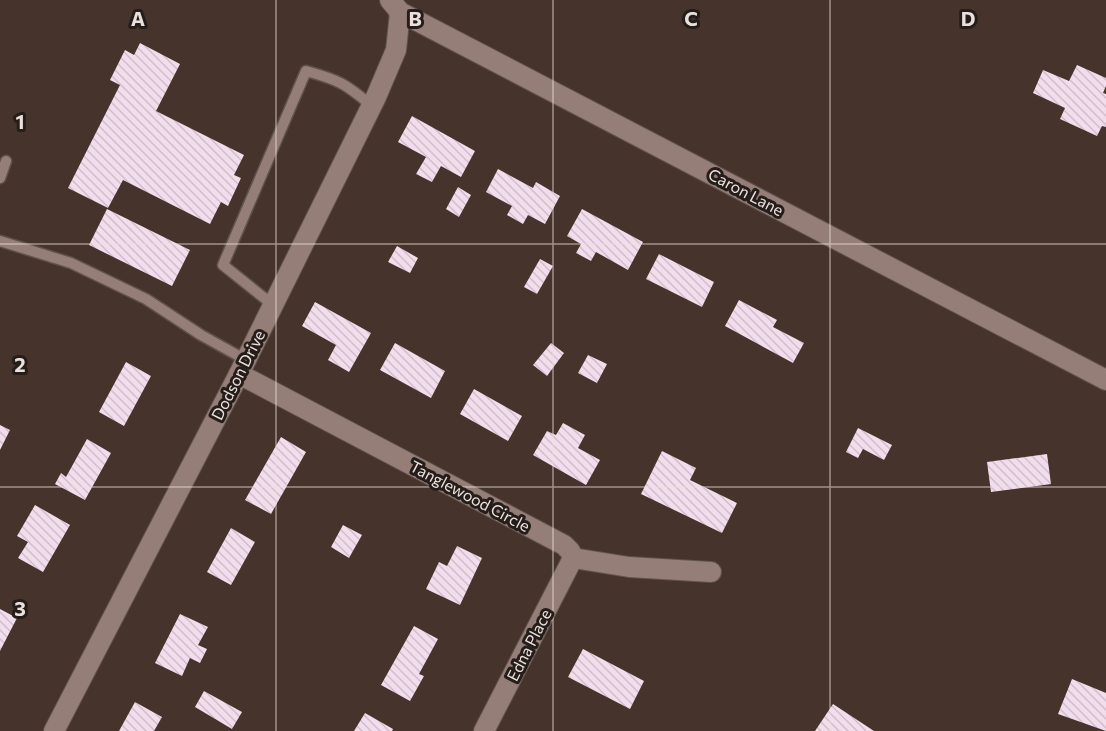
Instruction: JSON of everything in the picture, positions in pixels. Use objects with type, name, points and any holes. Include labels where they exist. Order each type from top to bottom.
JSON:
[{"type":"street","name":"Dodson Drive","points":[[54,731],[242,367],[372,106],[396,50],[395,6]]},
{"type":"street","name":"Caron Lane","points":[[395,6],[1106,380]]},
{"type":"street","name":"Tanglewood Circle","points":[[242,367],[564,544],[573,558]]},
{"type":"street","points":[[573,558],[629,567],[711,572]]},
{"type":"street","name":"Edna Place","points":[[487,730],[573,558]]},
{"type":"lane","points":[[273,305],[223,265],[306,71],[347,85],[372,106]]},
{"type":"lane","points":[[0,178],[6,161]]},
{"type":"lane","points":[[0,241],[71,263],[146,299],[201,335],[242,367]]},
{"type":"building","points":[[140,43],[180,64],[156,111],[244,155],[234,175],[241,178],[228,206],[221,202],[210,224],[123,180],[108,208],[68,188],[120,85],[110,80],[125,50],[134,55]]},
{"type":"building","points":[[1077,65],[1106,78],[1103,93],[1106,94],[1106,127],[1102,126],[1097,136],[1060,119],[1065,108],[1033,93],[1043,70],[1069,81]]},
{"type":"building","points":[[412,116],[475,151],[461,177],[441,166],[432,182],[416,174],[426,157],[398,142]]},
{"type":"building","points":[[498,169],[533,188],[536,182],[560,196],[545,224],[528,215],[523,224],[507,215],[512,206],[486,192]]},
{"type":"building","points":[[458,187],[471,195],[459,217],[446,209]]},
{"type":"building","points":[[107,209],[190,250],[172,286],[89,245]]},
{"type":"building","points":[[582,209],[643,242],[628,270],[596,252],[591,261],[576,253],[581,244],[567,236]]},
{"type":"building","points":[[397,246],[418,258],[410,273],[388,262]]},
{"type":"building","points":[[659,254],[714,282],[702,307],[646,279]]},
{"type":"building","points":[[540,259],[553,266],[537,294],[524,287]]},
{"type":"building","points":[[739,300],[777,320],[773,327],[804,343],[793,363],[725,326]]},
{"type":"building","points":[[315,302],[371,333],[349,372],[328,360],[336,345],[302,326]]},
{"type":"building","points":[[395,343],[445,371],[431,398],[380,370]]},
{"type":"building","points":[[551,343],[564,353],[547,376],[533,365]]},
{"type":"building","points":[[588,355],[607,364],[597,383],[578,373]]},
{"type":"building","points":[[126,362],[151,376],[124,426],[99,412]]},
{"type":"building","points":[[474,389],[522,416],[508,441],[460,414]]},
{"type":"building","points":[[563,423],[585,435],[578,448],[600,460],[586,485],[533,455],[547,431],[556,435]]},
{"type":"building","points":[[0,425],[10,430],[0,450]]},
{"type":"building","points":[[858,428],[892,445],[884,460],[863,449],[858,458],[846,452]]},
{"type":"building","points":[[281,437],[306,452],[271,514],[245,500]]},
{"type":"building","points":[[87,439],[111,453],[85,500],[55,484],[61,473],[66,477]]},
{"type":"building","points":[[662,451],[696,468],[690,480],[737,503],[722,533],[641,494]]},
{"type":"building","points":[[1047,454],[1051,484],[991,492],[987,462]]},
{"type":"building","points":[[35,505],[70,525],[43,572],[18,558],[28,542],[17,536]]},
{"type":"building","points":[[343,525],[362,535],[349,558],[331,547]]},
{"type":"building","points":[[231,528],[255,542],[231,585],[207,572]]},
{"type":"building","points":[[457,546],[482,558],[460,605],[426,589],[439,562],[447,566]]},
{"type":"building","points":[[0,609],[17,618],[0,651]]},
{"type":"building","points":[[180,614],[208,627],[198,645],[207,649],[200,663],[190,658],[182,676],[155,663]]},
{"type":"building","points":[[414,626],[438,639],[419,674],[424,676],[410,701],[381,685]]},
{"type":"building","points":[[583,649],[644,681],[630,709],[568,677]]},
{"type":"building","points":[[1072,679],[1106,693],[1106,731],[1058,714]]},
{"type":"building","points":[[204,691],[242,712],[232,729],[195,707]]},
{"type":"building","points":[[135,702],[162,717],[154,731],[119,731]]},
{"type":"building","points":[[833,704],[874,731],[815,731]]},
{"type":"building","points":[[365,713],[393,729],[392,731],[354,731]]}]
